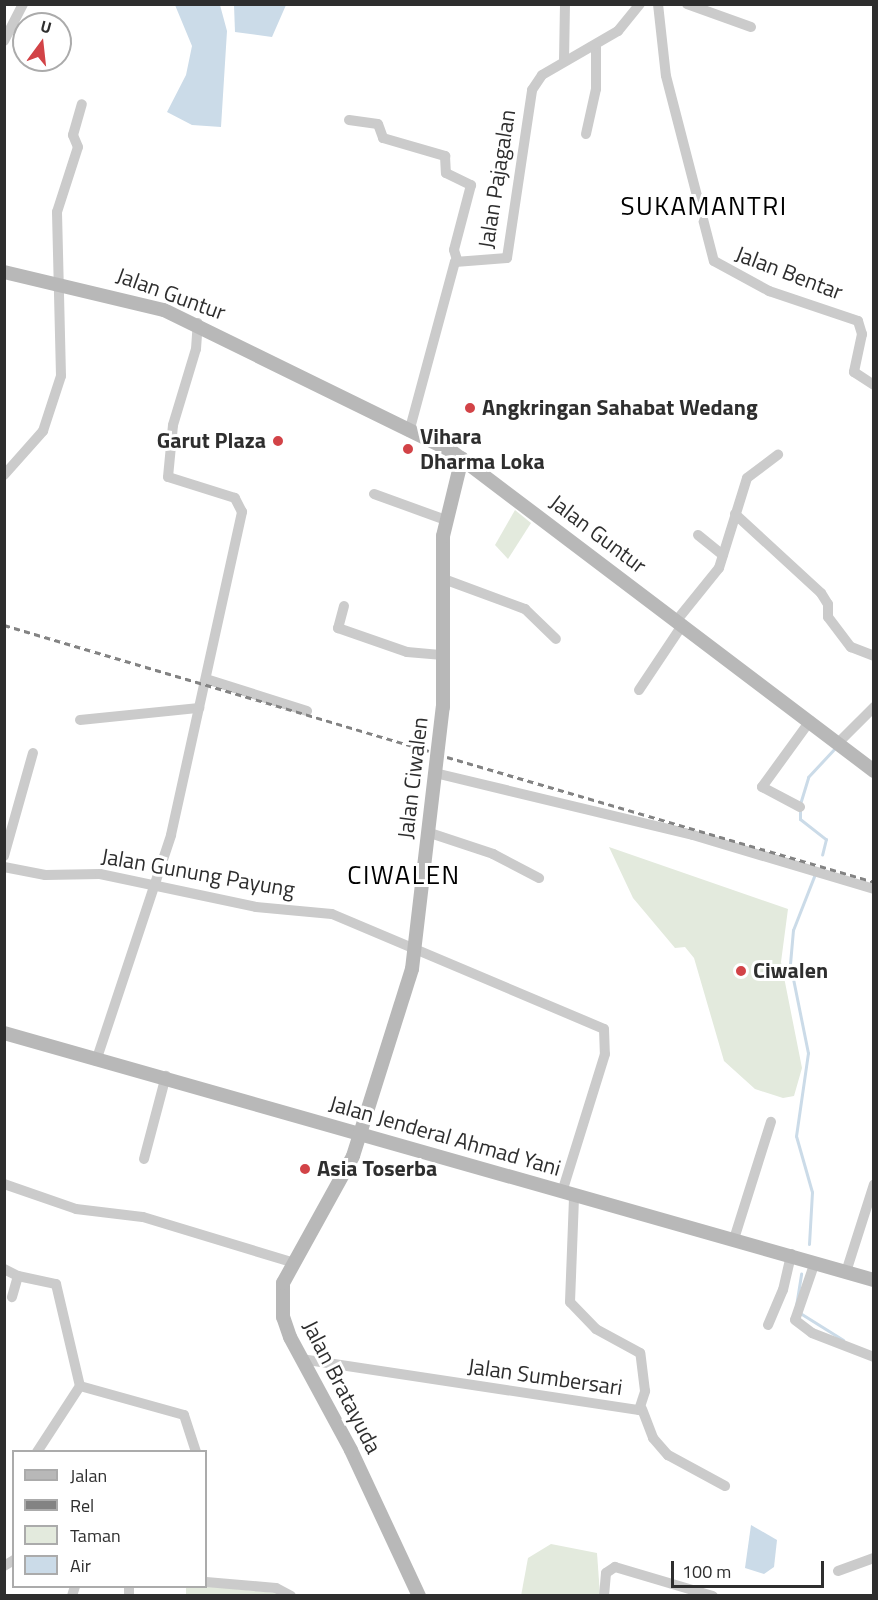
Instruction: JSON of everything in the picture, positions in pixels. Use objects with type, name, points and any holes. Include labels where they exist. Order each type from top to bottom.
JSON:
[{"type":"street","points":[[4,41],[23,4]]},
{"type":"street","points":[[564,61],[565,4]]},
{"type":"street","name":"Jalan Pajagalan","points":[[409,432],[457,260],[506,260],[532,90],[542,75],[564,61],[596,46],[640,4]]},
{"type":"street","name":"Jalan Bentar","points":[[658,4],[666,75],[714,261],[769,291],[858,321],[862,334],[854,372],[873,386]]},
{"type":"street","points":[[687,4],[751,27]]},
{"type":"street","points":[[586,134],[596,89],[596,46]]},
{"type":"street","points":[[4,475],[31,448],[53,411],[62,362],[62,285],[57,212],[78,147],[74,130],[82,104]]},
{"type":"street","points":[[349,120],[378,124],[383,138],[445,156],[446,173],[471,184],[454,250],[457,260]]},
{"type":"street","name":"Jalan Guntur","points":[[4,272],[129,298],[198,323],[462,458],[873,771]]},
{"type":"street","points":[[96,1061],[155,887],[203,693],[242,512],[234,498],[168,477],[173,425],[196,349],[198,323]]},
{"type":"street","points":[[639,690],[680,622],[716,575],[750,473],[778,455]]},
{"type":"street","name":"Jalan Ciwalen","points":[[360,1133],[399,1020],[416,946],[435,773],[443,656],[441,578],[446,520],[462,458]]},
{"type":"street","points":[[374,494],[446,520]]},
{"type":"street","points":[[735,514],[821,593],[828,604],[828,617],[851,647],[873,656]]},
{"type":"street","points":[[698,536],[723,555]]},
{"type":"street","points":[[441,578],[525,609],[556,639]]},
{"type":"street","points":[[344,606],[338,628],[407,652],[443,656]]},
{"type":"street","points":[[207,674],[307,711]]},
{"type":"street","points":[[839,743],[873,707]]},
{"type":"street","points":[[80,720],[199,708]]},
{"type":"street","points":[[800,807],[762,788],[810,721]]},
{"type":"street","points":[[4,856],[33,753]]},
{"type":"street","points":[[435,773],[693,835],[873,889]]},
{"type":"street","points":[[427,832],[493,854],[539,878]]},
{"type":"street","name":"Jalan Gunung Payung","points":[[4,867],[45,875],[100,874],[256,907],[332,914],[416,946],[604,1029],[605,1054],[568,1194]]},
{"type":"street","name":"Jalan Jenderal Ahmad Yani","points":[[4,1033],[96,1061],[166,1076],[568,1194],[814,1261],[873,1280]]},
{"type":"street","points":[[144,1159],[166,1076]]},
{"type":"street","points":[[734,1239],[771,1122]]},
{"type":"street","name":"Jalan Bratayuda","points":[[360,1133],[333,1198],[291,1262],[283,1283],[283,1317],[301,1359],[351,1450],[419,1596]]},
{"type":"street","points":[[4,1184],[76,1209],[143,1217],[291,1262]]},
{"type":"street","points":[[846,1272],[873,1184]]},
{"type":"street","name":"Jalan Sumbersari","points":[[301,1359],[642,1408],[640,1353],[596,1329],[570,1302],[568,1194]]},
{"type":"street","points":[[768,1325],[783,1290],[791,1255]]},
{"type":"street","points":[[814,1261],[797,1310],[812,1333],[873,1357]]},
{"type":"street","points":[[4,1269],[18,1276],[56,1284],[80,1386],[38,1450]]},
{"type":"street","points":[[12,1298],[18,1276]]},
{"type":"street","points":[[80,1386],[184,1415],[194,1450]]},
{"type":"street","points":[[642,1408],[653,1438],[668,1455],[725,1486]]},
{"type":"street","points":[[838,1571],[873,1558]]},
{"type":"street","points":[[604,1596],[606,1573],[615,1567],[717,1594]]},
{"type":"street","points":[[207,1582],[276,1588],[291,1596]]},
{"type":"green space","points":[[515,510],[531,523],[508,559],[495,545]]},
{"type":"green space","name":"Ciwalen","points":[[609,847],[788,909],[781,962],[802,1068],[794,1096],[783,1098],[755,1089],[724,1061],[694,958],[685,947],[675,948],[633,898]]},
{"type":"green space","points":[[551,1544],[597,1553],[600,1595],[521,1596],[528,1558]]},
{"type":"green space","points":[[207,1586],[285,1594],[285,1596],[186,1596],[186,1588],[207,1588]]},
{"type":"water","points":[[234,4],[286,5],[272,37],[235,32]]},
{"type":"water","points":[[175,5],[220,5],[227,31],[221,127],[192,125],[167,112],[186,75],[192,46]]},
{"type":"water","points":[[751,1525],[777,1540],[774,1567],[764,1574],[745,1568]]},
{"type":"waterway","points":[[800,804],[808,777],[835,748]]},
{"type":"waterway","points":[[800,811],[800,819],[826,839],[822,855]]},
{"type":"waterway","points":[[809,1244],[812,1192],[796,1136],[808,1053],[790,964],[793,930],[815,874]]},
{"type":"waterway","points":[[796,1306],[801,1273]]},
{"type":"waterway","points":[[800,1313],[843,1340]]},
{"type":"railway","points":[[4,625],[429,751]]},
{"type":"railway","points":[[447,757],[874,882]]},
{"type":"place","name":"Angkringan Sahabat Wedang","points":[[470,408]]},
{"type":"place","name":"Garut Plaza","points":[[278,441]]},
{"type":"place","name":"Vihara Dharma Loka","points":[[408,449]]},
{"type":"place","name":"Ciwalen","points":[[741,971]]},
{"type":"place","name":"Asia Toserba","points":[[305,1169]]},
{"type":"district","name":"SUKAMANTRI","points":[[704,206]]},
{"type":"district","name":"CIWALEN","points":[[404,875]]}]
